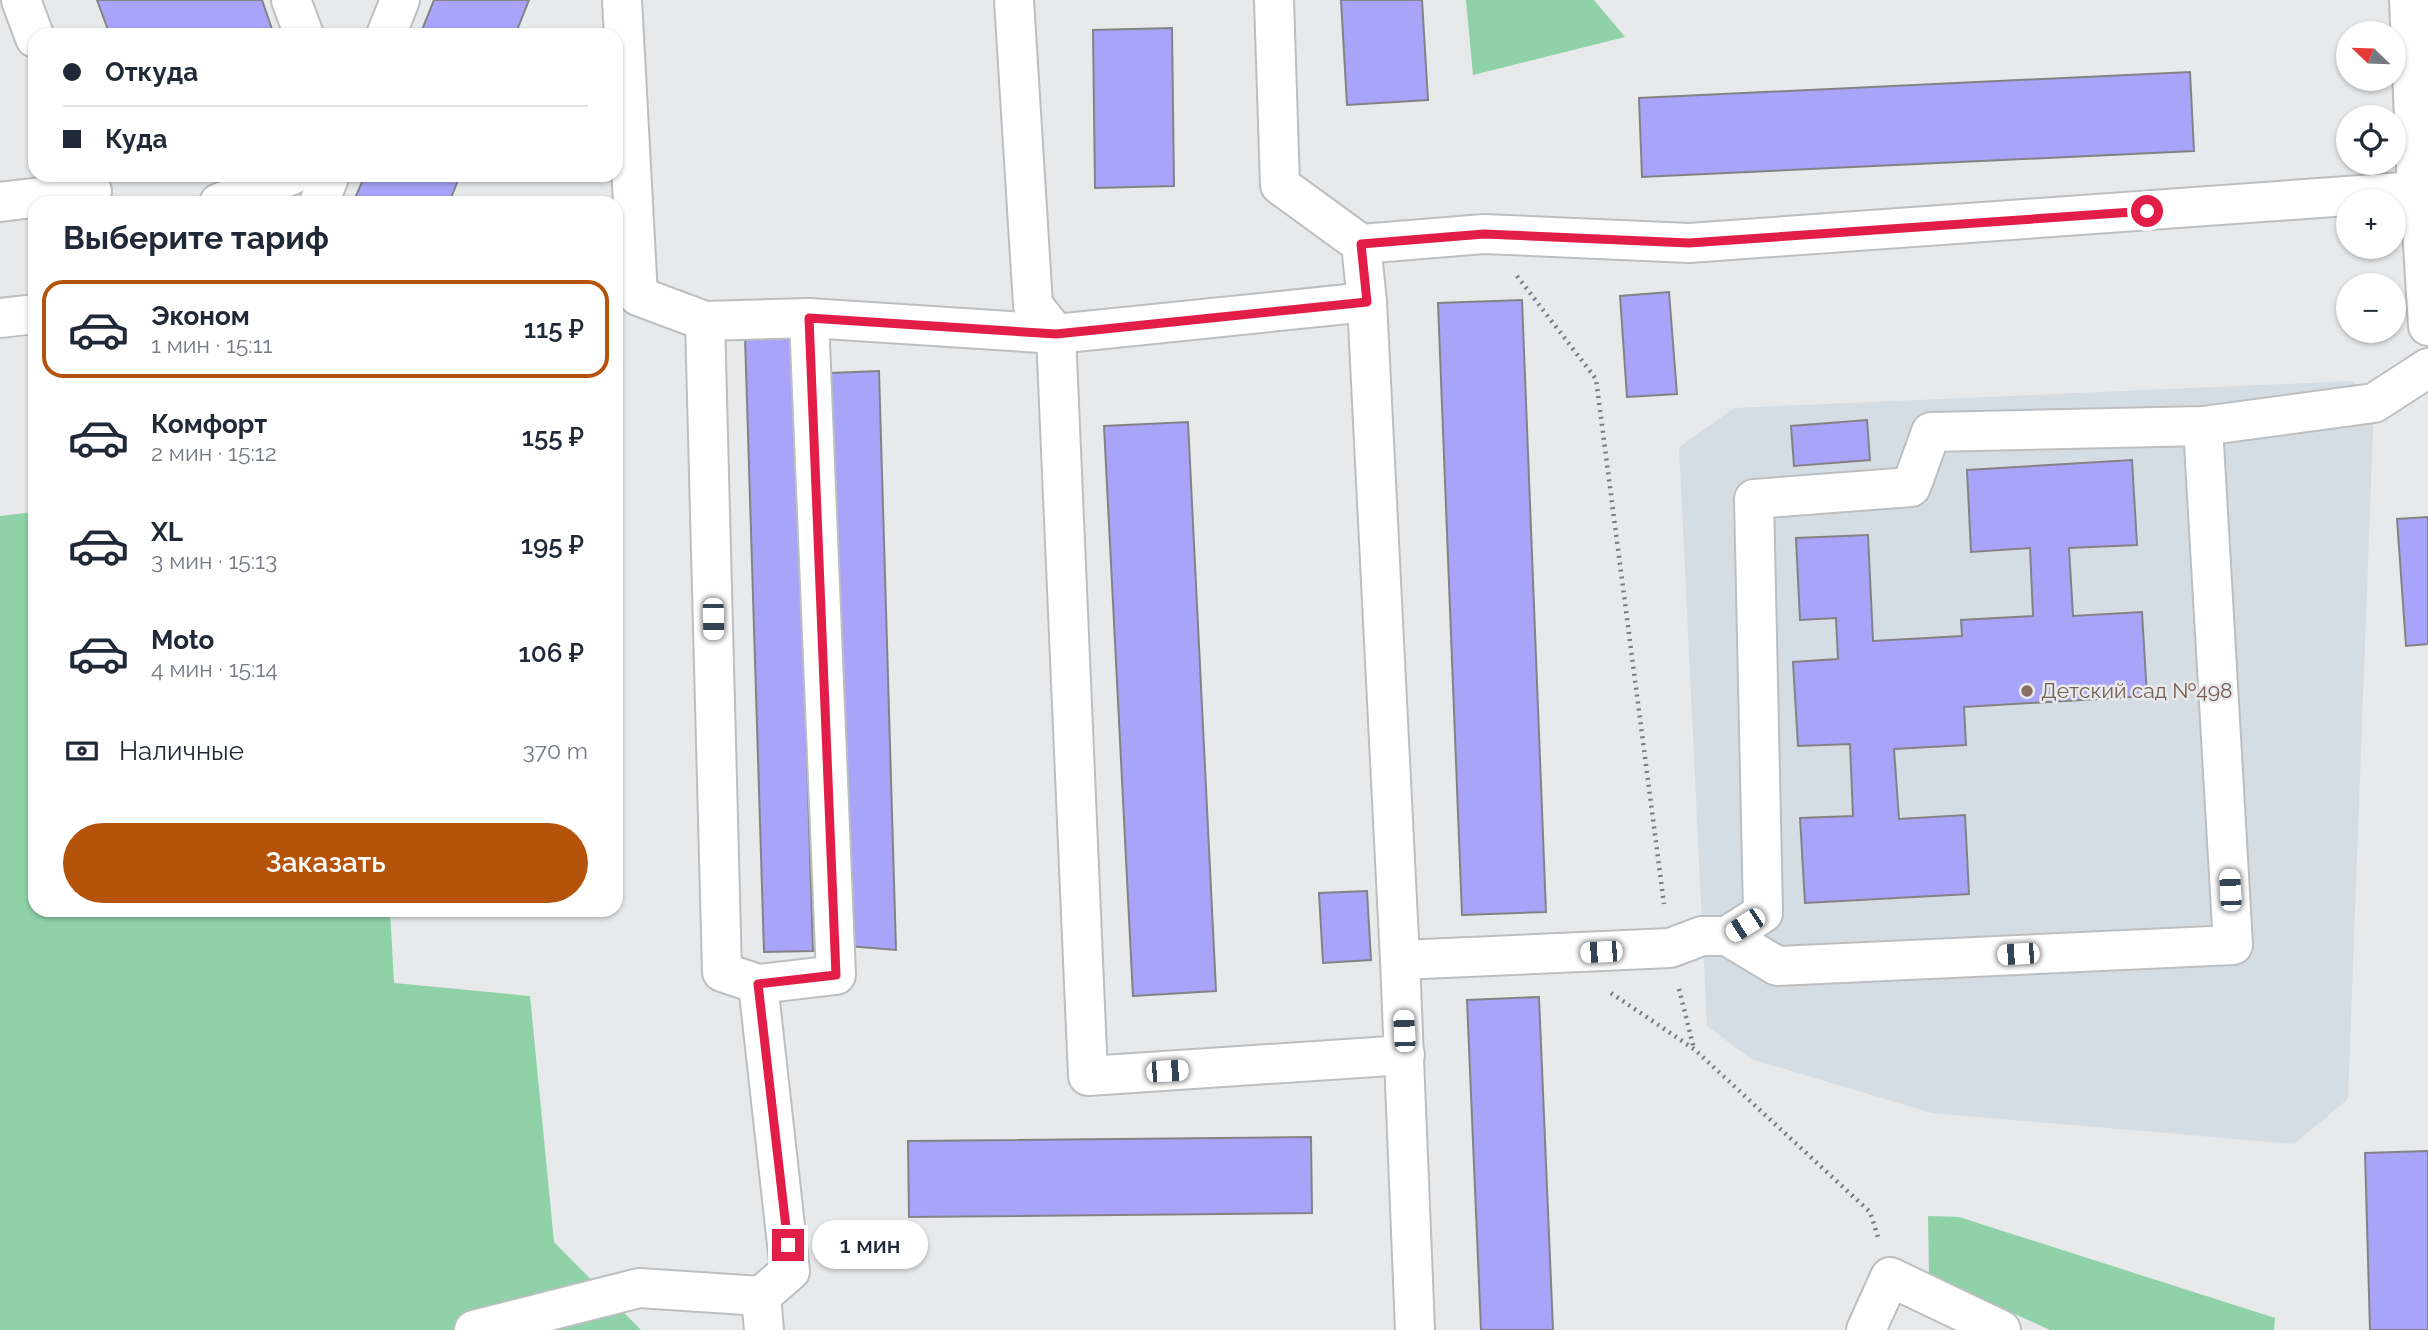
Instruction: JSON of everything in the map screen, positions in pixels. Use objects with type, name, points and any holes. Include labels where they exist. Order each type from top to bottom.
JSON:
[{"type":"street","points":[[21,0],[31,28]]},
{"type":"street","points":[[291,0],[301,28]]},
{"type":"street","points":[[389,28],[400,0]]},
{"type":"street","points":[[622,0],[638,296],[705,321],[809,318],[1056,334],[1367,302]]},
{"type":"street","points":[[1014,0],[1033,305],[1056,334],[1088,1076],[1405,1055]]},
{"type":"street","points":[[1274,0],[1280,186],[1361,244],[1484,234],[1689,243],[2417,191]]},
{"type":"street","points":[[2409,0],[2417,191],[2421,212],[2428,326]]},
{"type":"street","points":[[253,196],[279,182]]},
{"type":"street","points":[[46,196],[92,190]]},
{"type":"street","points":[[0,202],[28,198]]},
{"type":"street","points":[[1361,244],[1367,302],[1401,960],[1415,1330]]},
{"type":"street","points":[[0,318],[28,315]]},
{"type":"street","points":[[705,321],[722,972],[758,984],[836,975],[809,318]]},
{"type":"street","points":[[1727,936],[1763,913],[1754,499],[1911,487],[1931,432],[2203,426],[2374,403],[2428,368]]},
{"type":"street","points":[[1401,960],[1670,948],[1702,936],[1727,936],[1777,966],[2233,945],[2203,426]]},
{"type":"street","points":[[474,1330],[639,1288],[762,1313],[790,1271],[758,984]]},
{"type":"street","points":[[1866,1330],[1890,1277],[2001,1330]]},
{"type":"path","points":[[1484,234],[1596,379],[1670,948],[1694,1049]]},
{"type":"path","points":[[1556,955],[1694,1049],[1870,1212],[1890,1277]]},
{"type":"shaded area","name":"Детский сад №498","points":[[2353,381],[2374,403],[2348,1099],[2294,1144],[1932,1113],[1751,1059],[1707,1026],[1679,447],[1734,408]]},
{"type":"green space","points":[[1466,0],[1594,0],[1625,37],[1473,75]]},
{"type":"green space","points":[[28,513],[28,917],[390,917],[394,983],[530,996],[554,1242],[641,1330],[0,1330],[0,516]]},
{"type":"green space","points":[[1928,1216],[1959,1217],[2275,1318],[2274,1330],[2050,1330],[1929,1275]]},
{"type":"building","points":[[97,0],[262,0],[272,28],[107,28]]},
{"type":"building","points":[[434,0],[529,0],[518,28],[423,28]]},
{"type":"building","points":[[1341,0],[1422,0],[1428,100],[1347,105]]},
{"type":"building","points":[[1172,28],[1174,186],[1095,188],[1093,30]]},
{"type":"building","points":[[2190,72],[2194,151],[1642,177],[1639,98]]},
{"type":"building","points":[[362,182],[457,182],[452,196],[356,196]]},
{"type":"building","points":[[1669,292],[1677,394],[1627,397],[1620,296]]},
{"type":"building","points":[[1522,300],[1546,912],[1462,915],[1438,303]]},
{"type":"building","points":[[794,336],[813,951],[764,952],[745,337]]},
{"type":"building","points":[[879,371],[896,950],[848,946],[830,373]]},
{"type":"building","points":[[1867,420],[1870,460],[1794,466],[1791,426]]},
{"type":"building","points":[[1188,422],[1216,991],[1133,996],[1104,426]]},
{"type":"building","points":[[2132,460],[2137,545],[2069,548],[2073,616],[2142,612],[2147,696],[1964,707],[1966,745],[1894,749],[1899,819],[1965,815],[1969,894],[1805,903],[1800,818],[1853,816],[1850,744],[1798,746],[1793,662],[1838,659],[1836,618],[1800,620],[1796,538],[1868,535],[1873,641],[1962,636],[1961,620],[2033,616],[2030,548],[1971,552],[1967,470]]},
{"type":"building","points":[[2428,517],[2428,644],[2406,646],[2397,519]]},
{"type":"building","points":[[1367,891],[1371,960],[1323,963],[1319,893]]},
{"type":"building","points":[[1539,997],[1553,1330],[1481,1330],[1467,1000]]},
{"type":"building","points":[[1311,1137],[1312,1213],[909,1217],[908,1141]]},
{"type":"building","points":[[2428,1151],[2428,1330],[2370,1330],[2365,1153]]},
{"type":"place","name":"Детский сад №498","points":[[2027,691]]},
{"type":"route","points":[[788,1245],[758,984],[836,975],[809,318],[1056,334],[1367,302],[1361,244],[1484,234],[1689,243],[2147,211]]}]
